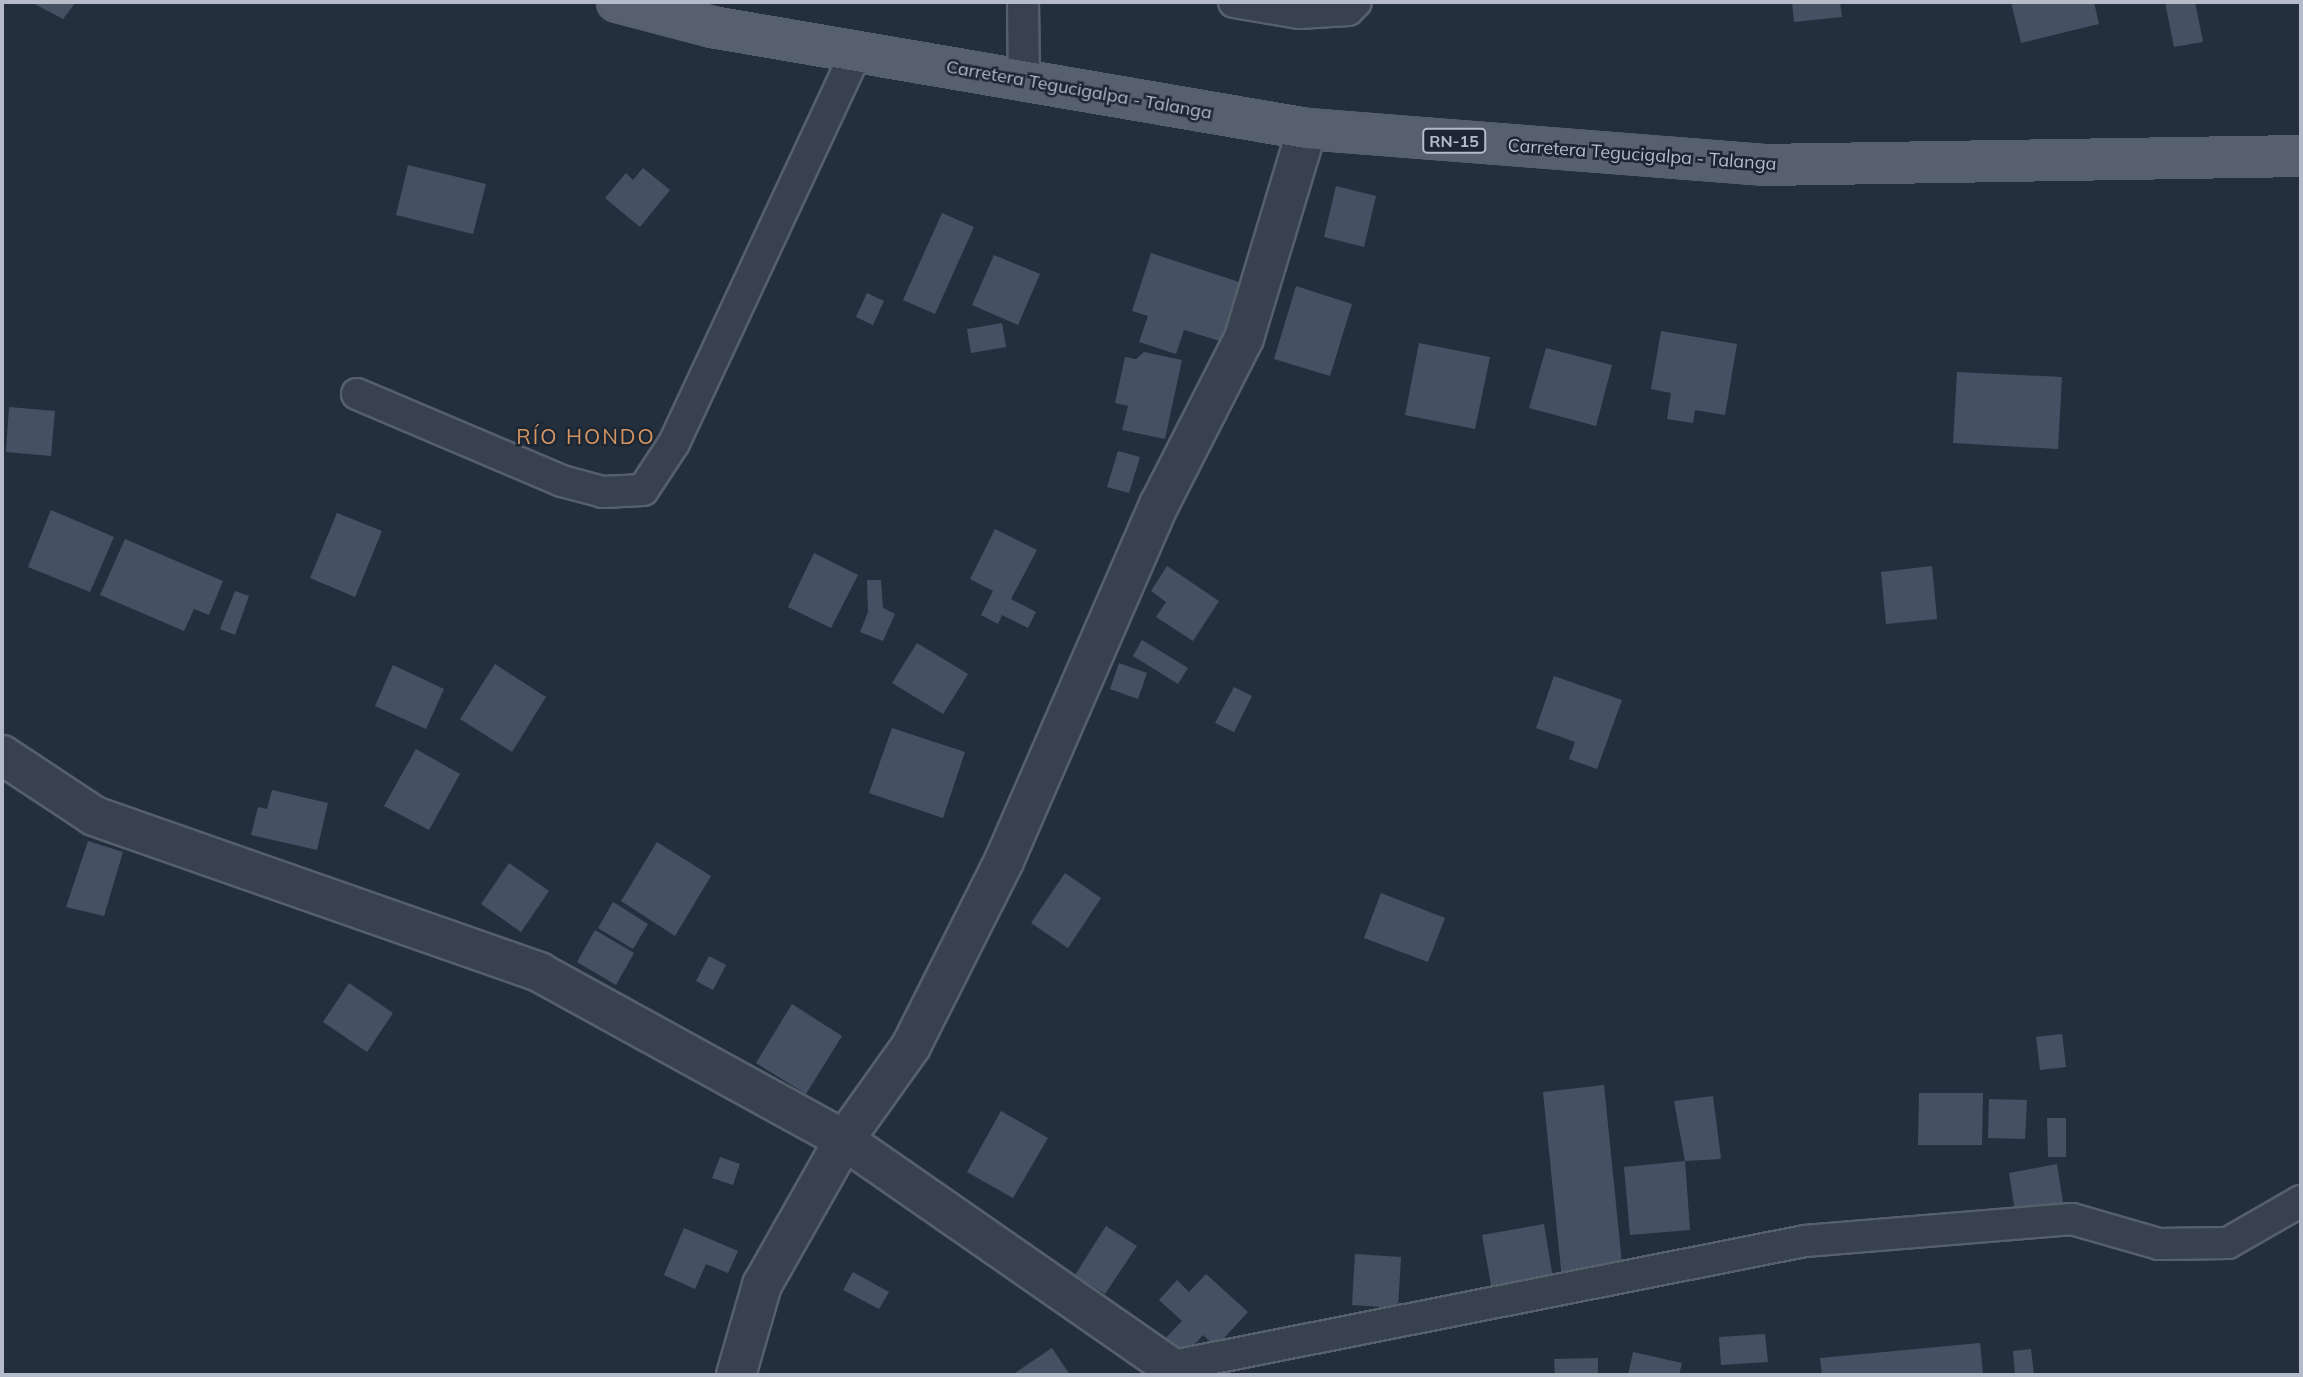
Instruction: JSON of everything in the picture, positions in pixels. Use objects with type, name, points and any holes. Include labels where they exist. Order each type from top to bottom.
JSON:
[{"type":"main road","name":"Carretera Tegucigalpa - Talanga","points":[[617,2],[712,27],[1307,129],[1764,165],[2301,156]]},
{"type":"street","points":[[1023,2],[1024,80]]},
{"type":"street","points":[[1234,2],[1299,13],[1348,10],[1356,2]]},
{"type":"street","points":[[357,394],[562,481],[603,492],[643,490],[674,443],[856,51]]},
{"type":"street","points":[[736,1375],[762,1285],[844,1140],[911,1046],[1004,861],[1158,505],[1244,338],[1307,129]]},
{"type":"street","points":[[2,755],[94,816],[539,972],[844,1140],[1177,1371],[1805,1241],[2072,1219],[2159,1244],[2228,1243],[2301,1201]]},
{"type":"building","points":[[31,2],[76,2],[63,19]]},
{"type":"building","points":[[1792,2],[1840,2],[1842,17],[1794,22]]},
{"type":"building","points":[[2011,2],[2094,2],[2099,24],[2021,43]]},
{"type":"building","points":[[2165,2],[2195,2],[2203,42],[2174,47]]},
{"type":"building","points":[[408,165],[486,184],[473,234],[396,215]]},
{"type":"building","points":[[643,168],[670,190],[640,227],[605,198],[626,173],[633,180]]},
{"type":"building","points":[[1336,186],[1376,196],[1364,247],[1324,237]]},
{"type":"building","points":[[942,213],[974,227],[935,314],[903,300]]},
{"type":"building","points":[[1151,253],[1242,283],[1223,342],[1184,330],[1176,354],[1139,342],[1148,316],[1132,311]]},
{"type":"building","points":[[994,255],[1040,274],[1018,325],[972,305]]},
{"type":"building","points":[[1296,286],[1352,304],[1330,376],[1274,359]]},
{"type":"building","points":[[867,293],[884,301],[873,325],[856,317]]},
{"type":"building","points":[[1002,323],[1006,347],[971,353],[967,329]]},
{"type":"building","points":[[1661,331],[1737,344],[1725,415],[1695,410],[1693,423],[1667,419],[1671,393],[1651,389]]},
{"type":"building","points":[[1419,343],[1490,357],[1475,429],[1405,415]]},
{"type":"building","points":[[1546,348],[1612,365],[1596,426],[1529,408]]},
{"type":"building","points":[[1144,352],[1182,360],[1165,439],[1122,430],[1128,406],[1115,403],[1125,357],[1136,359]]},
{"type":"building","points":[[1957,372],[2062,377],[2058,449],[1953,443]]},
{"type":"building","points":[[9,407],[55,411],[51,456],[6,452]]},
{"type":"building","points":[[1118,451],[1140,457],[1129,493],[1107,487]]},
{"type":"building","points":[[51,510],[114,537],[90,592],[28,567]]},
{"type":"building","points":[[337,513],[382,531],[355,597],[310,578]]},
{"type":"building","points":[[995,529],[1037,550],[1011,599],[1036,612],[1028,628],[1002,615],[998,624],[981,615],[993,591],[970,579]]},
{"type":"building","points":[[125,539],[223,581],[209,615],[194,609],[184,631],[100,595]]},
{"type":"building","points":[[814,553],[858,575],[831,628],[788,607]]},
{"type":"building","points":[[1167,566],[1219,601],[1193,641],[1156,617],[1166,602],[1151,591]]},
{"type":"building","points":[[1932,566],[1937,619],[1886,624],[1881,572]]},
{"type":"building","points":[[867,580],[881,580],[883,608],[895,614],[883,641],[860,632],[868,612]]},
{"type":"building","points":[[235,591],[249,596],[235,635],[220,629]]},
{"type":"building","points":[[1142,640],[1188,668],[1178,684],[1133,656]]},
{"type":"building","points":[[917,643],[968,674],[943,714],[892,683]]},
{"type":"building","points":[[1119,663],[1147,673],[1138,699],[1110,689]]},
{"type":"building","points":[[495,664],[546,697],[512,752],[460,719]]},
{"type":"building","points":[[393,665],[444,689],[426,729],[375,706]]},
{"type":"building","points":[[1554,676],[1622,700],[1597,769],[1569,759],[1575,742],[1536,728]]},
{"type":"building","points":[[1234,687],[1252,696],[1234,732],[1215,723]]},
{"type":"building","points":[[892,728],[965,752],[943,818],[869,793]]},
{"type":"building","points":[[416,749],[460,774],[429,830],[384,806]]},
{"type":"building","points":[[272,790],[328,803],[317,850],[251,835],[258,807],[267,809]]},
{"type":"building","points":[[88,841],[123,852],[104,916],[66,907]]},
{"type":"building","points":[[657,842],[711,876],[675,936],[621,901]]},
{"type":"building","points":[[509,863],[549,891],[521,932],[481,904]]},
{"type":"building","points":[[1065,873],[1101,898],[1068,948],[1031,923]]},
{"type":"building","points":[[1381,893],[1445,918],[1428,962],[1364,938]]},
{"type":"building","points":[[613,902],[648,924],[633,949],[598,928]]},
{"type":"building","points":[[595,930],[634,953],[616,985],[577,962]]},
{"type":"building","points":[[709,956],[726,965],[713,990],[696,981]]},
{"type":"building","points":[[349,983],[393,1013],[367,1052],[323,1022]]},
{"type":"building","points":[[792,1004],[842,1036],[806,1094],[756,1063]]},
{"type":"building","points":[[2062,1034],[2066,1067],[2040,1070],[2036,1037]]},
{"type":"building","points":[[1604,1085],[1625,1293],[1564,1299],[1543,1092]]},
{"type":"building","points":[[1919,1093],[1983,1093],[1982,1145],[1918,1145]]},
{"type":"building","points":[[1713,1096],[1721,1159],[1685,1161],[1674,1101]]},
{"type":"building","points":[[1989,1099],[2027,1100],[2025,1139],[1988,1138]]},
{"type":"building","points":[[1001,1111],[1048,1138],[1013,1198],[967,1172]]},
{"type":"building","points":[[2047,1118],[2066,1118],[2066,1157],[2048,1157]]},
{"type":"building","points":[[720,1157],[740,1164],[733,1185],[712,1178]]},
{"type":"building","points":[[1685,1161],[1690,1230],[1630,1235],[1624,1167]]},
{"type":"building","points":[[2057,1164],[2065,1215],[2017,1224],[2009,1173]]},
{"type":"building","points":[[1544,1224],[1554,1285],[1493,1296],[1482,1235]]},
{"type":"building","points":[[1106,1226],[1137,1246],[1105,1294],[1075,1275]]},
{"type":"building","points":[[684,1228],[738,1251],[728,1273],[706,1264],[695,1289],[664,1275]]},
{"type":"building","points":[[1355,1254],[1401,1257],[1398,1308],[1352,1305]]},
{"type":"building","points":[[853,1272],[889,1292],[879,1309],[843,1290]]},
{"type":"building","points":[[1206,1274],[1248,1312],[1216,1347],[1203,1335],[1178,1363],[1159,1345],[1182,1321],[1159,1300],[1177,1280],[1189,1292]]},
{"type":"building","points":[[1765,1334],[1768,1362],[1721,1365],[1719,1337]]},
{"type":"building","points":[[1980,1343],[1983,1375],[1822,1375],[1820,1358]]},
{"type":"building","points":[[1052,1348],[1070,1375],[1012,1375]]},
{"type":"building","points":[[2031,1349],[2034,1375],[2015,1375],[2013,1351]]},
{"type":"building","points":[[1633,1352],[1682,1363],[1679,1375],[1628,1375]]},
{"type":"building","points":[[1598,1358],[1598,1375],[1555,1375],[1554,1359]]},
{"type":"district","name":"RÍO HONDO","points":[[586,436]]}]
